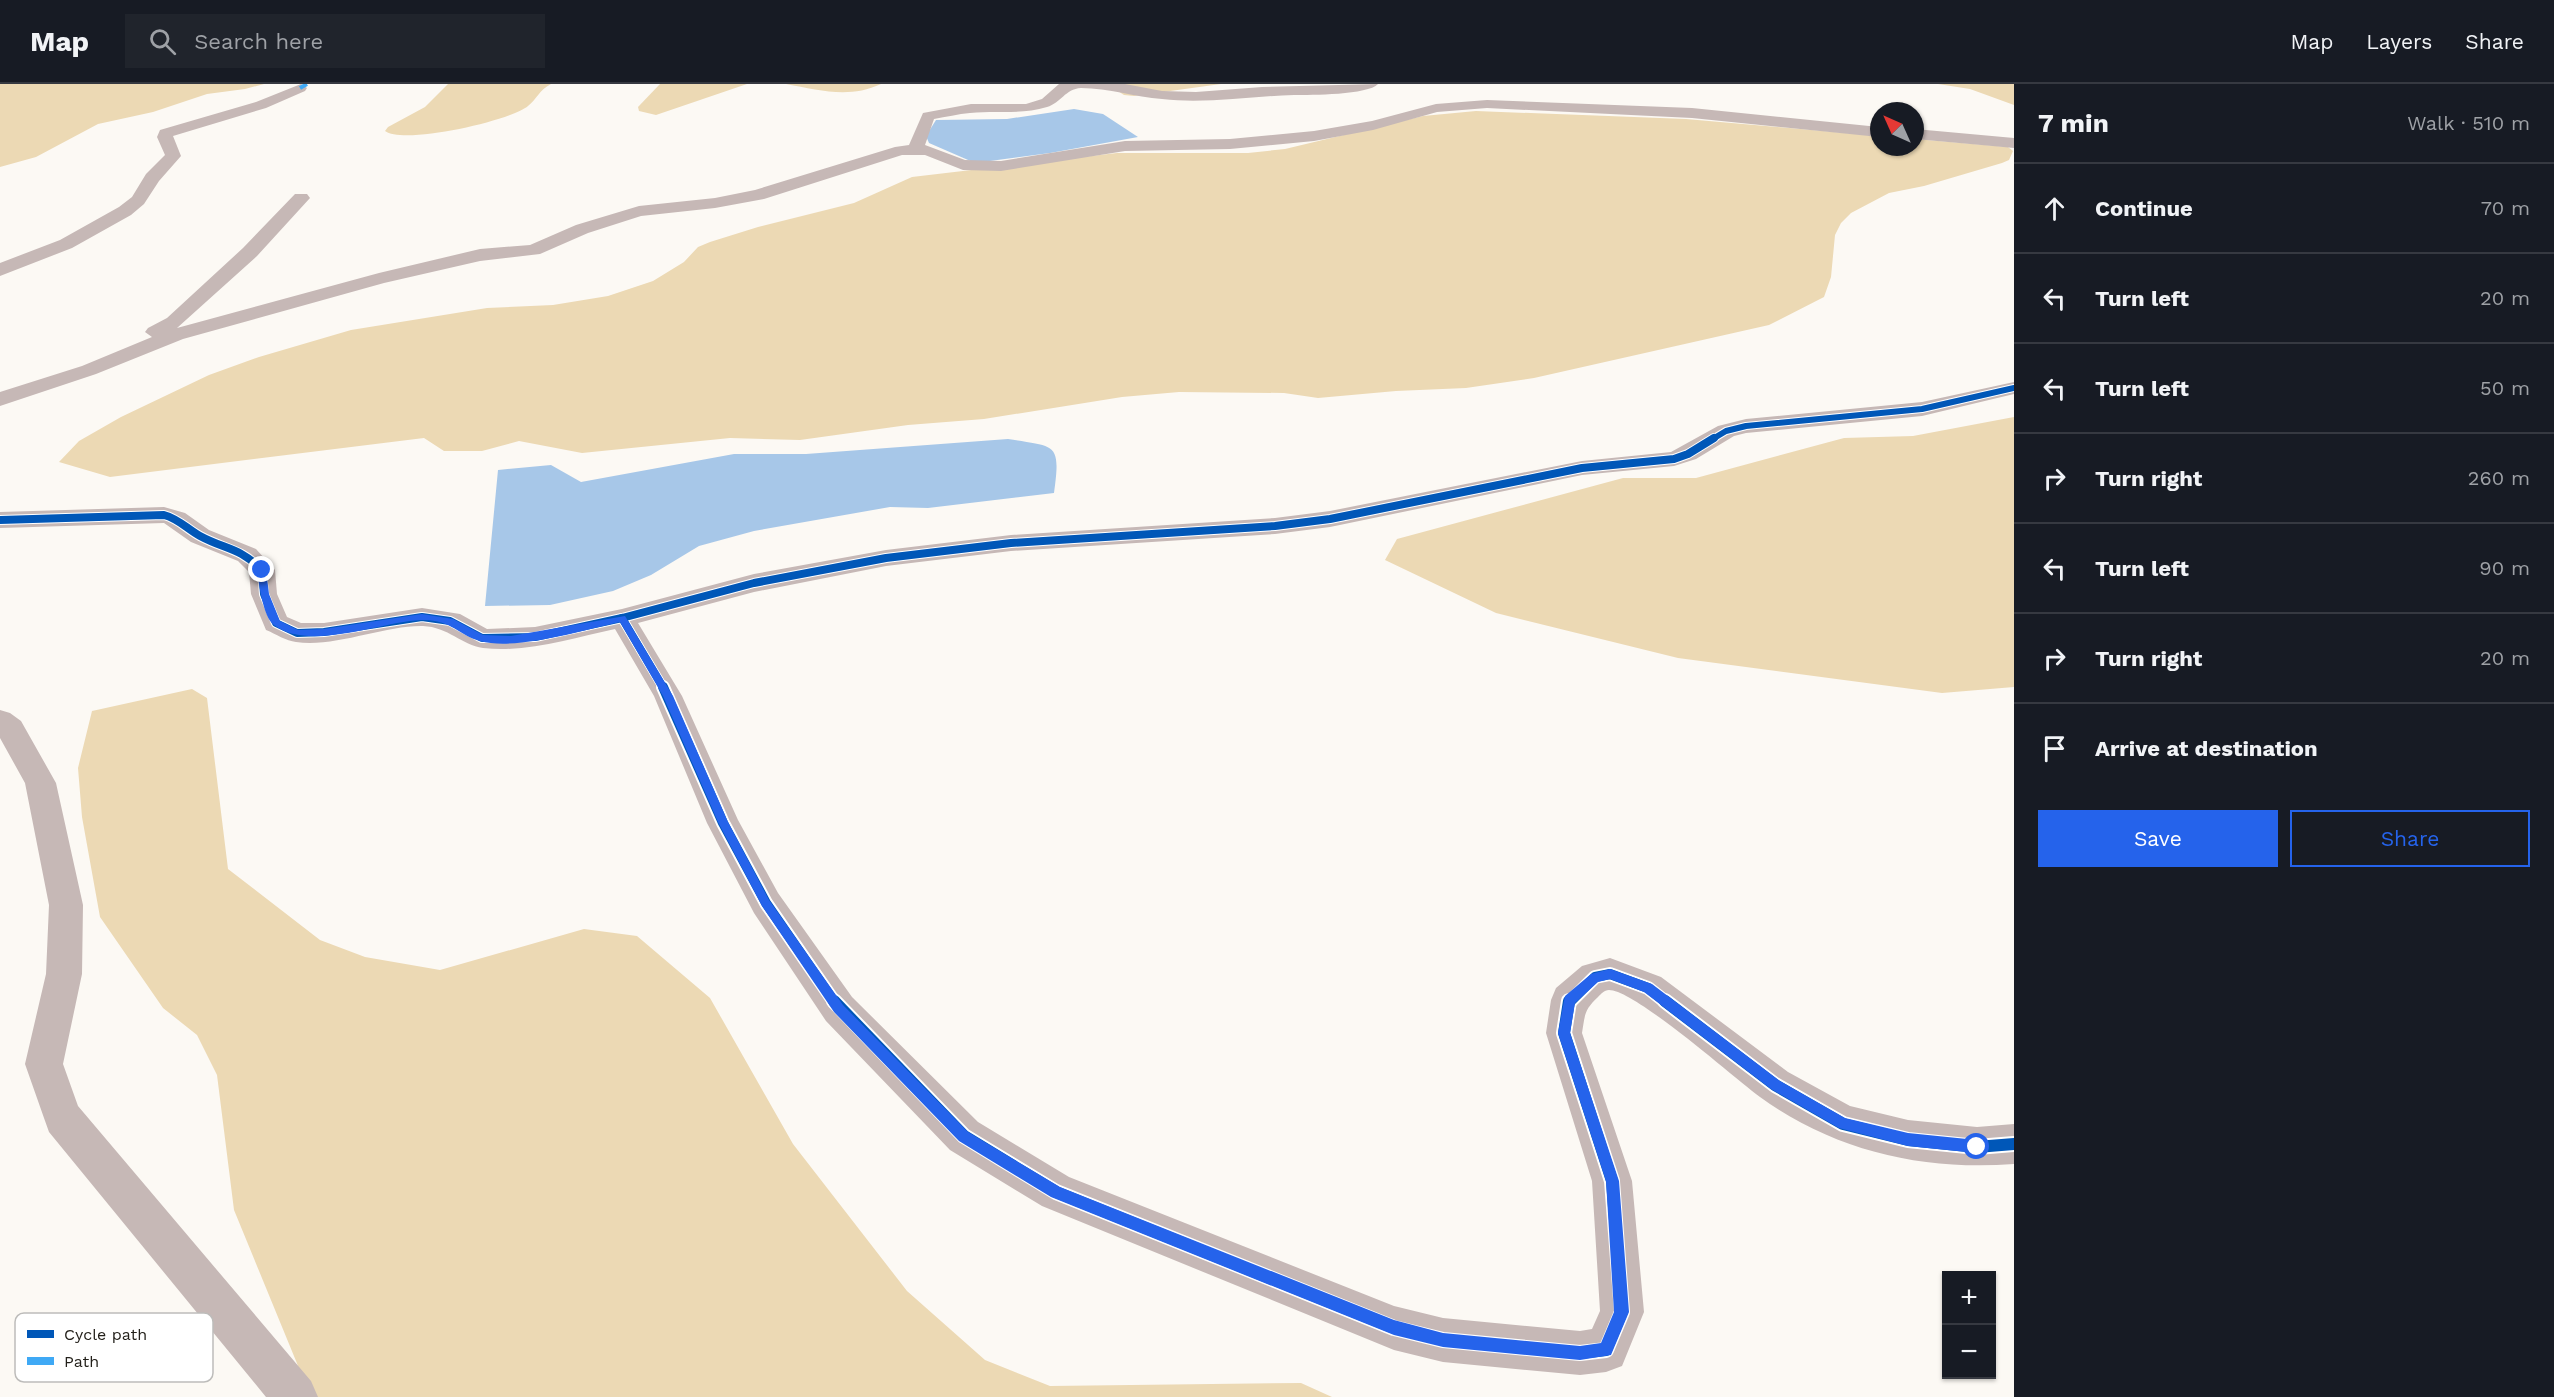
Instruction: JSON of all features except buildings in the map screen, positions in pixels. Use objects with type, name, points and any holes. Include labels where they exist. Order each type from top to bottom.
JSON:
[{"type":"street","points":[[916,149],[928,116],[970,108],[1027,108],[1047,102],[1064,87],[1080,84],[1112,86],[1153,94],[1196,96],[1262,91],[1335,90],[1371,84]]},
{"type":"street","points":[[0,270],[66,244],[125,211],[138,200],[152,178],[173,156],[165,137],[166,133],[261,105],[300,88]]},
{"type":"street","points":[[0,399],[119,358],[176,335],[379,279],[480,255],[534,250],[615,217],[639,211],[715,203],[758,195],[901,150],[927,150],[963,165],[1001,166],[1125,146],[1230,144],[1314,136],[1373,125],[1436,108],[1516,99],[1692,112],[1870,131]]},
{"type":"street","points":[[1924,135],[2014,143]]},
{"type":"street","points":[[119,358],[128,346],[174,322],[250,252],[301,198]]},
{"type":"street","points":[[0,520],[164,515],[176,518],[200,536],[247,555],[262,570],[264,594],[276,622],[297,633],[324,632],[422,617],[450,621],[482,638],[511,639],[535,637],[622,618],[754,583],[886,558],[1011,543],[1275,526],[1330,519],[1582,468],[1674,459],[1688,454],[1726,431],[1746,426],[1848,418],[1922,409],[2014,388]]},
{"type":"street","points":[[622,618],[668,696],[723,822],[765,903],[839,1009],[964,1136],[1056,1192],[1394,1328],[1443,1340],[1580,1353],[1606,1350],[1622,1312],[1612,1181],[1564,1033],[1569,1000],[1595,977],[1610,974],[1648,988],[1776,1085],[1843,1124],[1908,1140],[1977,1147],[2014,1144]]},
{"type":"street","points":[[0,721],[10,729],[40,783],[66,905],[64,974],[44,1064],[63,1118],[295,1397]]},
{"type":"shaded area","points":[[0,84],[264,84],[207,94],[153,112],[98,124],[36,157],[0,167]]},
{"type":"shaded area","points":[[448,84],[551,84],[528,106],[480,124],[413,135],[396,135],[385,131],[388,127],[425,107]]},
{"type":"shaded area","points":[[660,84],[747,84],[656,115],[639,111],[638,107]]},
{"type":"shaded area","points":[[786,84],[881,84],[869,89],[834,92]]},
{"type":"shaded area","points":[[1107,84],[1221,84],[1134,96],[1124,95]]},
{"type":"shaded area","points":[[1938,84],[2014,84],[2014,105],[1970,89]]},
{"type":"shaded area","points":[[1476,111],[1686,119],[1870,135],[1870,156],[1924,156],[1924,140],[2008,147],[2013,151],[2009,160],[2002,163],[1924,186],[1889,193],[1851,213],[1841,223],[1835,235],[1831,277],[1824,297],[1769,325],[1534,378],[1466,388],[1318,398],[1284,393],[1179,392],[1122,397],[984,419],[908,425],[800,440],[730,438],[582,453],[519,441],[482,451],[444,451],[424,438],[110,477],[59,462],[79,441],[121,417],[209,375],[259,357],[351,330],[487,308],[553,305],[608,296],[653,281],[684,262],[698,247],[710,242],[758,227],[854,203],[912,177],[1117,153],[1248,153],[1285,149],[1423,116]]},
{"type":"shaded area","points":[[2014,417],[2014,687],[1942,693],[1678,658],[1496,613],[1385,560],[1397,539],[1623,478],[1696,478],[1844,438],[1913,436]]},
{"type":"shaded area","points":[[192,689],[207,698],[228,869],[320,940],[365,957],[440,970],[584,929],[637,936],[710,998],[793,1144],[907,1291],[985,1360],[1050,1386],[1301,1383],[1332,1397],[303,1397],[303,1378],[234,1210],[217,1075],[197,1035],[163,1008],[100,917],[82,817],[78,768],[92,711]]},
{"type":"water","points":[[1074,109],[1103,114],[1138,137],[1050,153],[975,163],[929,143],[926,136],[936,120],[1007,119]]},
{"type":"water","points":[[1008,439],[1045,446],[1052,450],[1057,464],[1054,493],[928,508],[890,507],[754,531],[699,546],[651,575],[613,591],[550,605],[485,606],[498,470],[551,465],[581,482],[734,454],[806,454]]},
{"type":"marked path","points":[[300,88],[307,84]]},
{"type":"cycle path","points":[[0,520],[164,515],[176,518],[200,536],[247,555],[262,570],[264,594],[276,623],[297,633],[324,632],[422,617],[450,621],[482,638],[511,639],[535,637],[622,618],[754,583],[886,558],[1011,543],[1275,526],[1330,519],[1582,468],[1674,459],[1688,454],[1726,431],[1746,426],[1922,409],[2014,388]]},
{"type":"cycle path","points":[[622,618],[668,696],[723,823],[766,903],[839,1009],[964,1136],[1056,1192],[1394,1328],[1443,1340],[1580,1353],[1606,1350],[1622,1312],[1612,1181],[1564,1033],[1569,1000],[1595,977],[1610,974],[1648,988],[1775,1085],[1843,1124],[1908,1140],[1977,1147],[2014,1144]]},
{"type":"route","points":[[262,570],[264,594],[276,622],[297,633],[324,632],[422,617],[450,621],[482,638],[511,639],[535,637],[622,618],[668,696],[723,822],[765,903],[839,1009],[964,1136],[1056,1192],[1394,1328],[1443,1340],[1580,1353],[1606,1350],[1622,1312],[1612,1181],[1564,1033],[1569,1000],[1595,977],[1610,974],[1648,988],[1776,1085],[1843,1124],[1908,1140],[1977,1147]]}]
